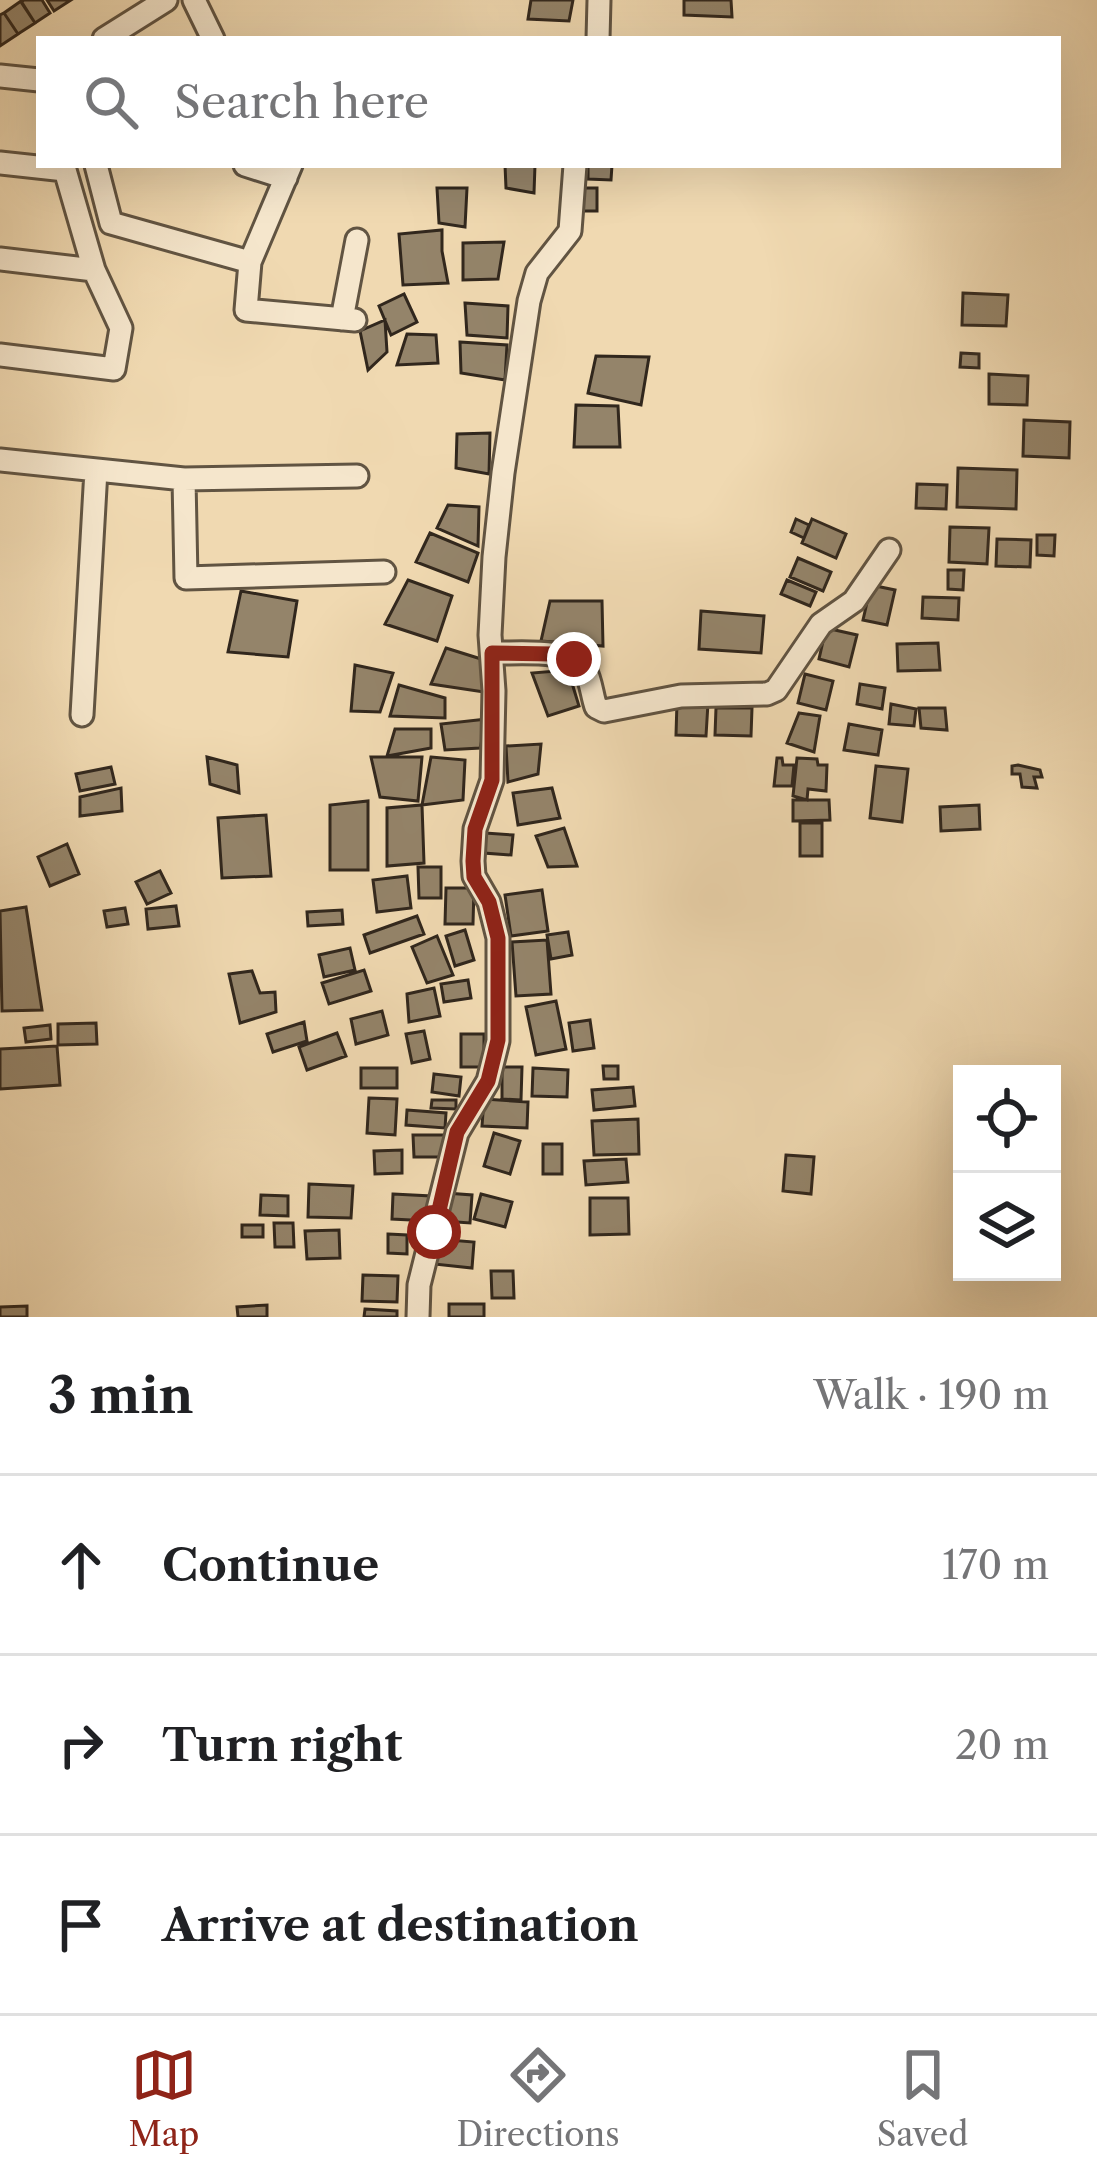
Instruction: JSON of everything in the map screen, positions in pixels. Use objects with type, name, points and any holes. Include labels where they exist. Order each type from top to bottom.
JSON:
[{"type":"street","points":[[109,36],[166,0]]},
{"type":"street","points":[[194,0],[212,36]]},
{"type":"street","points":[[598,36],[599,0]]},
{"type":"street","points":[[0,76],[36,80]]},
{"type":"street","points":[[0,163],[36,167]]},
{"type":"street","points":[[0,355],[114,369],[121,328],[94,270],[65,170],[46,168]]},
{"type":"street","points":[[97,168],[111,224],[250,262]]},
{"type":"street","points":[[418,1317],[419,1286],[457,1132],[488,1081],[498,1040],[498,938],[489,902],[474,877],[473,861],[475,829],[492,780],[494,557],[529,301],[537,273],[570,231],[575,168]]},
{"type":"street","points":[[288,171],[250,262],[246,310],[348,319],[357,240]]},
{"type":"street","points":[[0,260],[94,270]]},
{"type":"street","points":[[0,460],[184,479],[357,476]]},
{"type":"street","points":[[82,715],[96,470]]},
{"type":"street","points":[[184,479],[186,578],[384,572]]},
{"type":"street","points":[[492,653],[574,659],[587,673],[596,707],[604,711],[694,695],[767,694],[781,685],[826,619],[854,602],[889,550]]},
{"type":"building","points":[[24,0],[42,0],[50,13],[35,23]]},
{"type":"building","points":[[47,0],[71,0],[54,11]]},
{"type":"building","points":[[531,0],[573,0],[569,21],[528,19]]},
{"type":"building","points":[[684,0],[731,0],[732,17],[684,15]]},
{"type":"building","points":[[21,1],[35,23],[18,34],[4,13]]},
{"type":"building","points":[[4,13],[18,34],[0,46],[0,15]]},
{"type":"building","points":[[505,168],[535,168],[534,193],[506,188]]},
{"type":"building","points":[[588,168],[612,168],[611,180],[588,179]]},
{"type":"building","points":[[437,188],[467,188],[465,227],[439,223]]},
{"type":"building","points":[[581,188],[597,188],[597,211],[581,211]]},
{"type":"building","points":[[442,230],[448,283],[403,285],[399,234]]},
{"type":"building","points":[[504,242],[498,279],[463,280],[463,243]]},
{"type":"building","points":[[963,293],[1008,295],[1006,326],[962,325]]},
{"type":"building","points":[[404,294],[417,322],[391,335],[379,306]]},
{"type":"building","points":[[465,303],[508,306],[507,338],[467,335]]},
{"type":"building","points":[[385,320],[387,352],[368,370],[360,331]]},
{"type":"building","points":[[407,334],[436,335],[438,363],[397,365]]},
{"type":"building","points":[[460,342],[507,345],[505,380],[461,373]]},
{"type":"building","points":[[961,353],[979,354],[979,368],[960,367]]},
{"type":"building","points":[[596,356],[649,357],[641,405],[588,393]]},
{"type":"building","points":[[989,374],[1028,376],[1027,405],[989,404]]},
{"type":"building","points":[[576,405],[618,406],[620,447],[574,447]]},
{"type":"building","points":[[1024,420],[1070,422],[1069,458],[1023,456]]},
{"type":"building","points":[[490,433],[489,474],[456,468],[457,434]]},
{"type":"building","points":[[958,468],[1017,470],[1016,509],[957,507]]},
{"type":"building","points":[[917,484],[947,485],[946,509],[916,508]]},
{"type":"building","points":[[448,505],[479,507],[478,546],[437,528]]},
{"type":"building","points":[[796,519],[809,525],[804,538],[791,532]]},
{"type":"building","points":[[812,519],[846,534],[836,558],[802,543]]},
{"type":"building","points":[[950,527],[989,528],[987,564],[949,562]]},
{"type":"building","points":[[430,533],[478,553],[468,582],[416,562]]},
{"type":"building","points":[[1037,535],[1055,535],[1054,556],[1037,555]]},
{"type":"building","points":[[997,539],[1031,540],[1030,567],[996,566]]},
{"type":"building","points":[[798,558],[831,572],[823,591],[790,577]]},
{"type":"building","points":[[948,570],[964,570],[963,590],[948,589]]},
{"type":"building","points":[[408,580],[452,596],[437,641],[385,624]]},
{"type":"building","points":[[787,580],[816,592],[810,606],[781,594]]},
{"type":"building","points":[[871,585],[895,590],[887,625],[863,620]]},
{"type":"building","points":[[241,591],[297,601],[288,657],[228,652]]},
{"type":"building","points":[[923,597],[959,598],[958,620],[922,618]]},
{"type":"building","points":[[550,601],[602,601],[603,646],[541,641]]},
{"type":"building","points":[[701,611],[764,616],[761,653],[699,649]]},
{"type":"building","points":[[826,628],[857,635],[849,667],[819,659]]},
{"type":"building","points":[[938,643],[940,670],[898,671],[897,644]]},
{"type":"building","points":[[446,648],[481,659],[484,692],[431,684]]},
{"type":"building","points":[[355,665],[393,673],[380,712],[351,711]]},
{"type":"building","points":[[568,670],[579,706],[548,716],[532,673]]},
{"type":"building","points":[[805,674],[833,681],[826,710],[798,703]]},
{"type":"building","points":[[860,684],[885,688],[882,709],[857,704]]},
{"type":"building","points":[[399,685],[445,698],[445,718],[390,716]]},
{"type":"building","points":[[677,702],[708,703],[706,736],[676,735]]},
{"type":"building","points":[[891,704],[916,709],[914,726],[889,724]]},
{"type":"building","points":[[716,708],[752,708],[751,736],[715,735]]},
{"type":"building","points":[[919,708],[945,708],[947,730],[921,728]]},
{"type":"building","points":[[799,713],[820,716],[814,752],[787,743]]},
{"type":"building","points":[[487,719],[480,748],[445,750],[441,724]]},
{"type":"building","points":[[849,724],[882,730],[878,755],[844,750]]},
{"type":"building","points":[[395,729],[431,729],[431,748],[387,756]]},
{"type":"building","points":[[541,744],[538,774],[508,782],[506,746]]},
{"type":"building","points":[[207,757],[237,765],[239,793],[210,784]]},
{"type":"building","points":[[371,757],[422,757],[418,801],[380,797]]},
{"type":"building","points":[[431,757],[465,760],[463,800],[422,805]]},
{"type":"building","points":[[777,758],[782,758],[783,765],[794,765],[792,786],[774,786]]},
{"type":"building","points":[[797,758],[827,765],[826,791],[808,789],[807,800],[793,796]]},
{"type":"building","points":[[876,766],[908,769],[902,822],[870,818]]},
{"type":"building","points":[[1012,766],[1040,770],[1042,777],[1034,777],[1037,788],[1022,787],[1020,774],[1012,774]]},
{"type":"building","points":[[111,767],[115,784],[80,791],[76,774]]},
{"type":"building","points":[[121,788],[122,811],[80,816],[80,797]]},
{"type":"building","points":[[552,788],[560,818],[518,825],[513,793]]},
{"type":"building","points":[[793,800],[829,800],[830,820],[793,821]]},
{"type":"building","points":[[368,801],[368,870],[330,870],[330,805]]},
{"type":"building","points":[[422,805],[424,863],[387,866],[387,808]]},
{"type":"building","points":[[979,805],[980,829],[941,831],[940,807]]},
{"type":"building","points":[[266,815],[271,876],[222,878],[218,818]]},
{"type":"building","points":[[800,823],[822,823],[822,856],[800,856]]},
{"type":"building","points":[[564,828],[577,866],[548,867],[536,836]]},
{"type":"building","points":[[485,833],[513,835],[511,855],[484,853]]},
{"type":"building","points":[[67,844],[79,874],[50,886],[38,857]]},
{"type":"building","points":[[418,867],[441,867],[441,898],[419,898]]},
{"type":"building","points":[[160,871],[171,893],[147,904],[136,882]]},
{"type":"building","points":[[407,876],[411,908],[377,912],[373,880]]},
{"type":"building","points":[[446,888],[474,888],[473,924],[445,924]]},
{"type":"building","points":[[542,890],[548,931],[511,936],[505,895]]},
{"type":"building","points":[[176,906],[179,926],[148,929],[146,909]]},
{"type":"building","points":[[26,907],[42,1010],[2,1011],[0,911]]},
{"type":"building","points":[[125,908],[128,924],[107,927],[104,911]]},
{"type":"building","points":[[342,910],[343,924],[308,926],[307,912]]},
{"type":"building","points":[[417,916],[424,934],[370,953],[364,935]]},
{"type":"building","points":[[465,930],[474,960],[455,966],[446,936]]},
{"type":"building","points":[[568,932],[572,955],[551,959],[547,935]]},
{"type":"building","points":[[437,936],[453,975],[427,983],[412,947]]},
{"type":"building","points":[[547,940],[551,994],[516,996],[512,942]]},
{"type":"building","points":[[350,948],[355,970],[324,977],[319,955]]},
{"type":"building","points":[[364,970],[371,991],[329,1004],[322,983]]},
{"type":"building","points":[[252,971],[260,993],[275,992],[276,1012],[240,1023],[229,974]]},
{"type":"building","points":[[468,980],[471,998],[444,1002],[441,984]]},
{"type":"building","points":[[434,988],[440,1016],[409,1022],[407,994]]},
{"type":"building","points":[[556,1001],[566,1049],[536,1055],[526,1007]]},
{"type":"building","points":[[382,1011],[388,1035],[356,1044],[351,1019]]},
{"type":"building","points":[[590,1020],[594,1048],[573,1051],[569,1023]]},
{"type":"building","points":[[304,1022],[307,1041],[273,1052],[267,1034]]},
{"type":"building","points":[[96,1023],[97,1044],[58,1045],[58,1024]]},
{"type":"building","points":[[50,1025],[51,1039],[26,1042],[24,1028]]},
{"type":"building","points":[[424,1031],[430,1059],[412,1063],[406,1034]]},
{"type":"building","points":[[337,1033],[346,1056],[307,1070],[299,1047]]},
{"type":"building","points":[[461,1034],[484,1034],[484,1067],[461,1067]]},
{"type":"building","points":[[57,1046],[60,1085],[0,1089],[0,1049]]},
{"type":"building","points":[[603,1066],[618,1066],[618,1079],[604,1079]]},
{"type":"building","points":[[502,1067],[522,1067],[521,1100],[502,1099]]},
{"type":"building","points":[[361,1068],[397,1068],[397,1088],[361,1088]]},
{"type":"building","points":[[533,1068],[568,1070],[567,1097],[532,1096]]},
{"type":"building","points":[[434,1074],[461,1077],[459,1096],[432,1092]]},
{"type":"building","points":[[633,1087],[635,1106],[594,1110],[592,1090]]},
{"type":"building","points":[[369,1098],[397,1099],[395,1135],[367,1133]]},
{"type":"building","points":[[484,1099],[528,1102],[527,1128],[482,1126]]},
{"type":"building","points":[[432,1100],[456,1100],[456,1109],[431,1108]]},
{"type":"building","points":[[407,1110],[446,1113],[445,1128],[406,1125]]},
{"type":"building","points":[[638,1119],[639,1154],[594,1155],[592,1121]]},
{"type":"building","points":[[494,1133],[520,1141],[510,1174],[484,1166]]},
{"type":"building","points":[[413,1135],[447,1135],[448,1157],[414,1157]]},
{"type":"building","points":[[543,1144],[562,1144],[562,1174],[543,1174]]},
{"type":"building","points":[[402,1150],[402,1173],[375,1174],[374,1151]]},
{"type":"building","points":[[786,1155],[814,1157],[811,1194],[783,1191]]},
{"type":"building","points":[[626,1159],[628,1182],[586,1185],[584,1161]]},
{"type":"building","points":[[309,1184],[353,1186],[351,1218],[308,1217]]},
{"type":"building","points":[[446,1193],[472,1195],[470,1223],[443,1221]]},
{"type":"building","points":[[393,1194],[431,1196],[430,1221],[392,1219]]},
{"type":"building","points":[[481,1194],[512,1202],[505,1227],[474,1219]]},
{"type":"building","points":[[261,1195],[288,1196],[288,1216],[260,1215]]},
{"type":"building","points":[[590,1198],[628,1198],[629,1234],[590,1235]]},
{"type":"building","points":[[274,1223],[293,1223],[294,1247],[275,1247]]},
{"type":"building","points":[[242,1225],[263,1225],[263,1237],[242,1237]]},
{"type":"building","points":[[339,1230],[340,1258],[307,1259],[305,1231]]},
{"type":"building","points":[[388,1234],[407,1235],[407,1254],[388,1253]]},
{"type":"building","points":[[437,1239],[474,1242],[472,1268],[434,1264]]},
{"type":"building","points":[[491,1271],[513,1271],[514,1298],[492,1298]]},
{"type":"building","points":[[363,1275],[398,1276],[397,1302],[362,1301]]},
{"type":"building","points":[[449,1304],[484,1304],[484,1317],[449,1317]]},
{"type":"building","points":[[267,1305],[267,1317],[238,1317],[237,1307]]},
{"type":"building","points":[[27,1306],[27,1317],[0,1317],[0,1307]]},
{"type":"building","points":[[365,1309],[397,1311],[397,1317],[364,1317]]},
{"type":"route","points":[[434,1232],[457,1132],[488,1081],[498,1040],[498,938],[489,902],[474,877],[473,861],[475,829],[492,780],[492,653],[574,659]]}]
